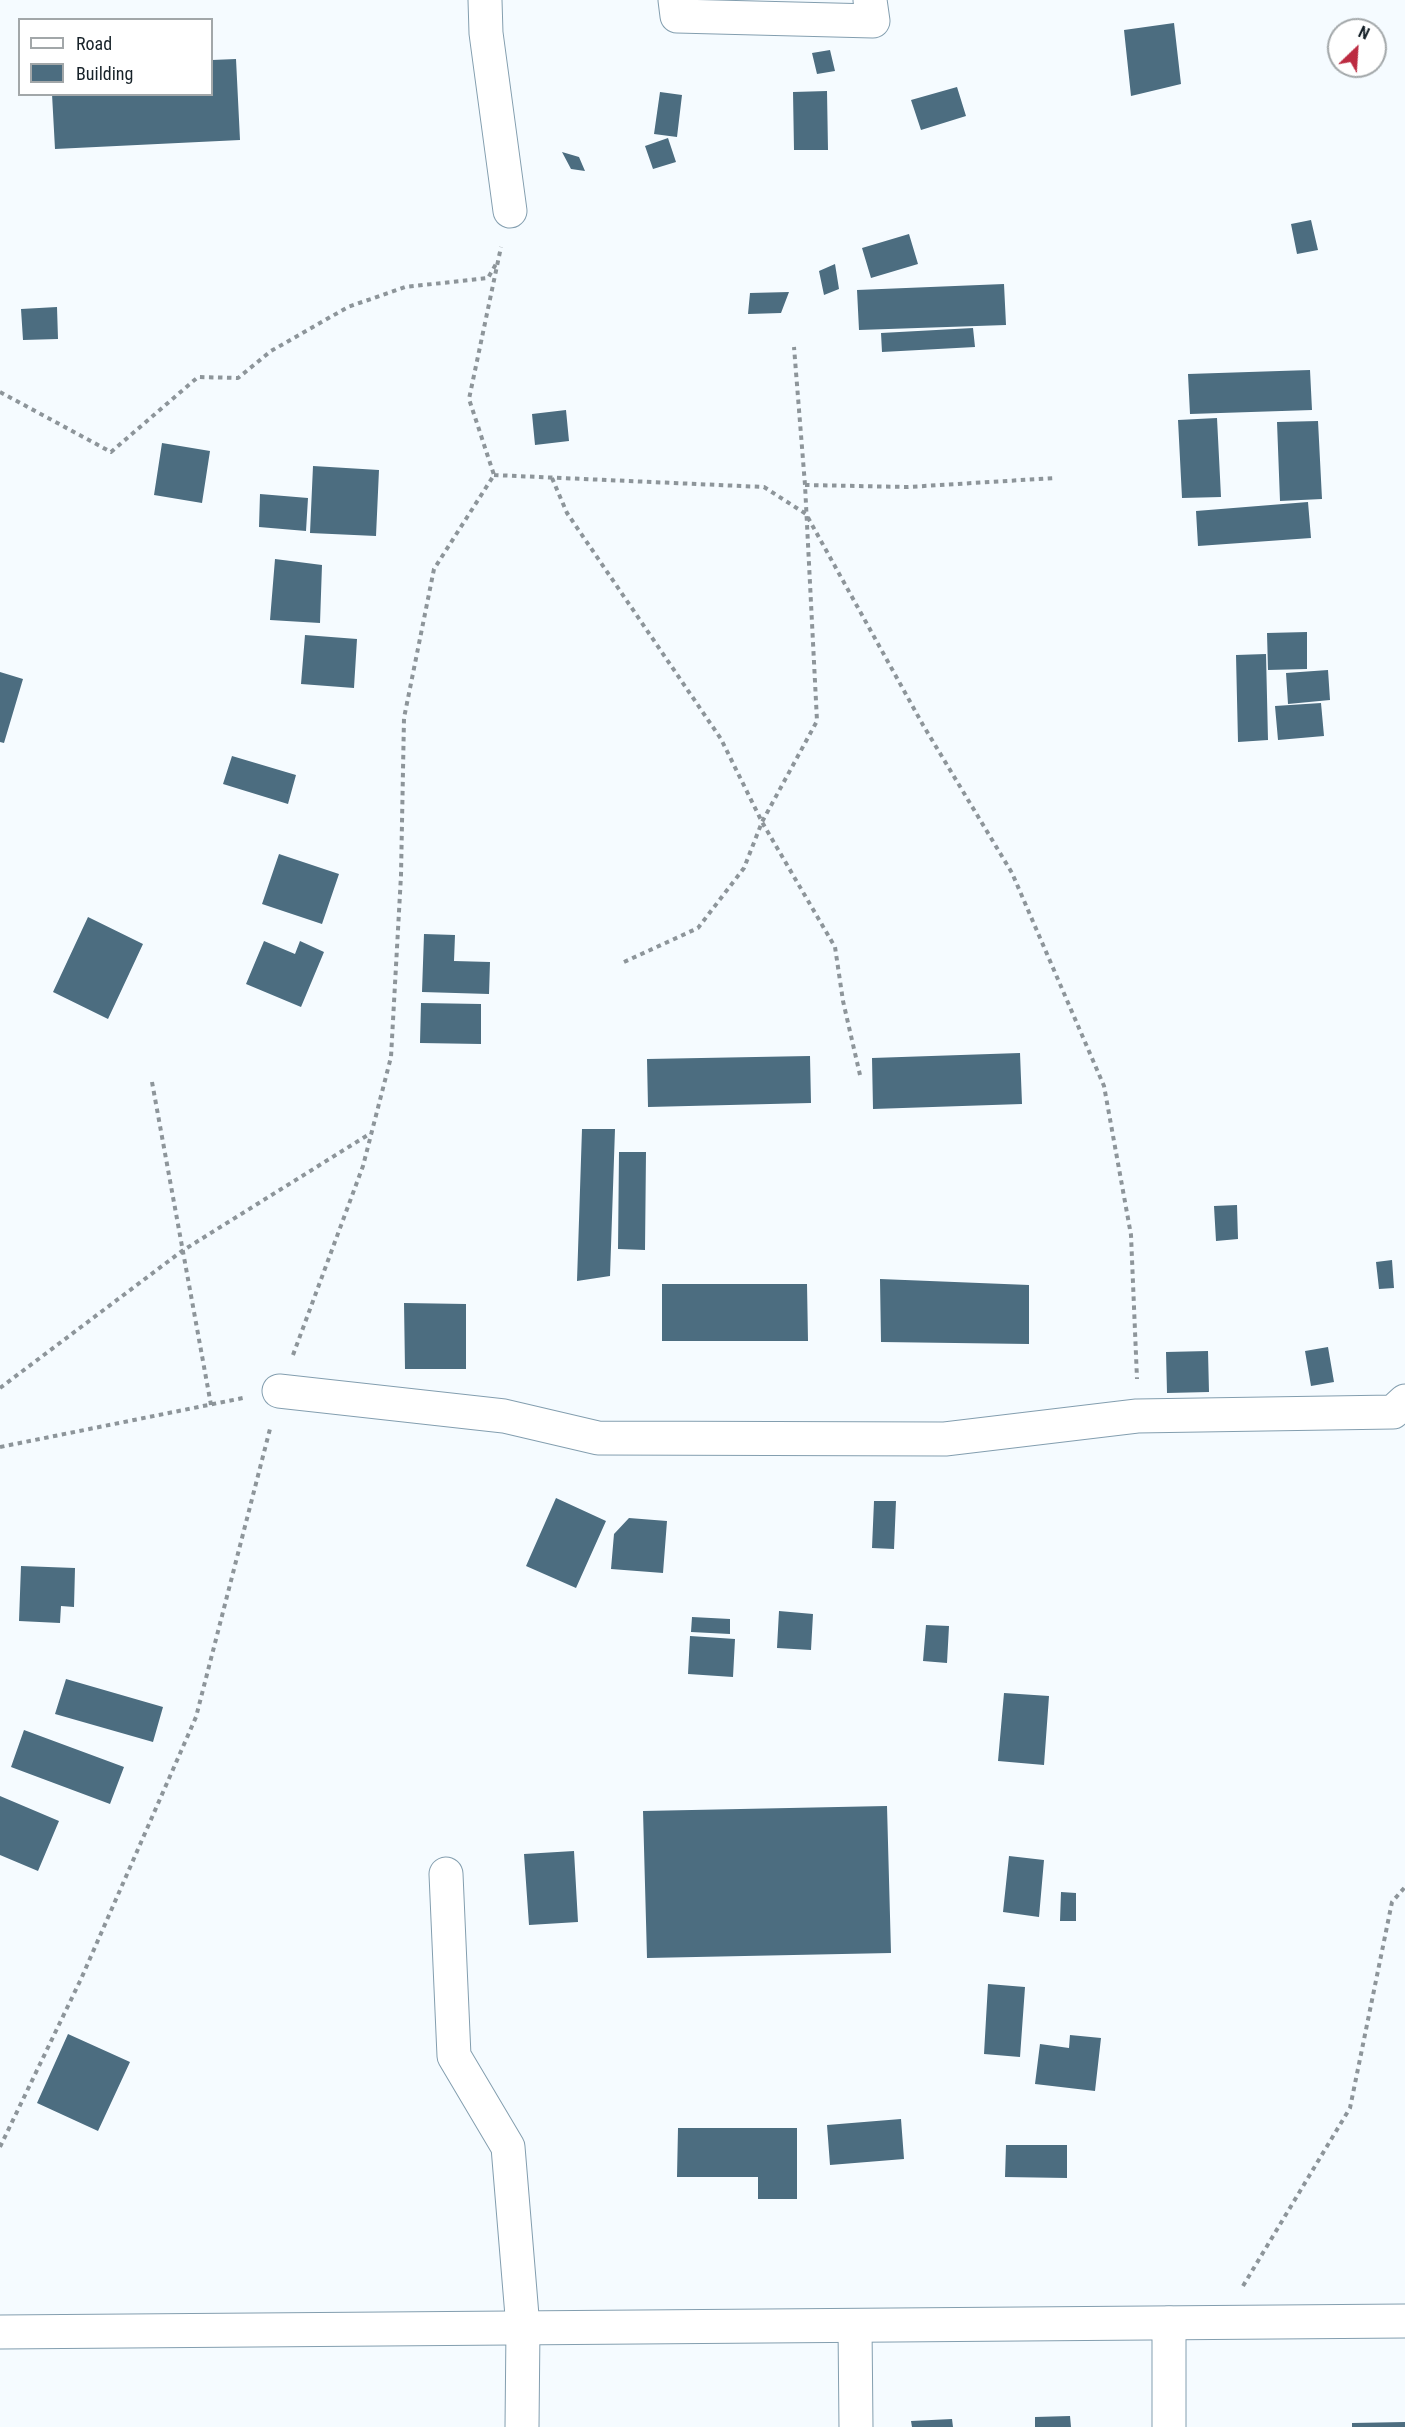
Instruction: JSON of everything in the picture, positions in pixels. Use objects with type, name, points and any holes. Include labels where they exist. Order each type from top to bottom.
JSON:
[{"type":"street","points":[[485,0],[486,33],[510,211]]},
{"type":"street","points":[[675,0],[677,16],[873,21],[870,0]]},
{"type":"street","points":[[279,1391],[504,1416],[598,1438],[945,1439],[1137,1416],[1393,1412],[1405,1401]]},
{"type":"street","points":[[446,1874],[454,2056],[507,2147],[523,2328],[522,2427]]},
{"type":"street","points":[[0,2332],[1405,2321]]},
{"type":"street","points":[[1169,2323],[1169,2427]]},
{"type":"street","points":[[855,2326],[856,2427]]},
{"type":"path","points":[[0,392],[111,452],[198,377],[238,378],[271,351],[348,307],[405,287],[488,278],[510,240],[510,211]]},
{"type":"path","points":[[494,475],[469,399],[498,261]]},
{"type":"path","points":[[624,962],[698,928],[744,868],[762,822],[817,721],[805,485],[794,347]]},
{"type":"path","points":[[494,475],[764,488],[806,514],[923,725],[1012,873],[1104,1086],[1131,1235],[1137,1322],[1137,1416]]},
{"type":"path","points":[[0,2147],[81,1979],[195,1717],[279,1391],[363,1166],[391,1057],[401,875],[404,718],[434,569],[494,475]]},
{"type":"path","points":[[552,478],[567,513],[721,739],[762,822],[835,946],[843,1001],[860,1075]]},
{"type":"path","points":[[805,485],[908,487],[1055,478]]},
{"type":"path","points":[[152,1082],[211,1405]]},
{"type":"path","points":[[0,1388],[182,1251],[372,1132]]},
{"type":"path","points":[[0,1447],[279,1391]]},
{"type":"path","points":[[1221,2323],[1350,2108],[1392,1902],[1405,1887]]},
{"type":"building","points":[[1174,23],[1181,84],[1131,96],[1124,30]]},
{"type":"building","points":[[830,50],[835,71],[817,74],[812,53]]},
{"type":"building","points":[[236,59],[240,140],[55,149],[52,96],[213,96],[213,60]]},
{"type":"building","points":[[957,87],[966,116],[921,130],[911,100]]},
{"type":"building","points":[[827,91],[828,150],[794,150],[793,92]]},
{"type":"building","points":[[660,92],[682,95],[677,137],[654,134]]},
{"type":"building","points":[[668,138],[676,162],[653,169],[645,146]]},
{"type":"building","points":[[562,152],[579,157],[585,171],[571,169]]},
{"type":"building","points":[[1311,220],[1318,250],[1297,254],[1291,224]]},
{"type":"building","points":[[909,234],[918,264],[871,278],[862,248]]},
{"type":"building","points":[[835,264],[839,289],[824,295],[819,271]]},
{"type":"building","points":[[1004,284],[1006,325],[859,330],[857,290]]},
{"type":"building","points":[[789,292],[781,313],[748,314],[750,293]]},
{"type":"building","points":[[57,307],[58,339],[23,340],[21,309]]},
{"type":"building","points":[[973,328],[975,347],[882,352],[881,333]]},
{"type":"building","points":[[1310,370],[1312,410],[1190,414],[1188,374]]},
{"type":"building","points":[[566,410],[569,441],[535,445],[532,414]]},
{"type":"building","points":[[1217,418],[1221,497],[1182,498],[1178,420]]},
{"type":"building","points":[[1318,421],[1322,499],[1280,501],[1277,422]]},
{"type":"building","points":[[162,443],[210,451],[202,503],[154,495]]},
{"type":"building","points":[[313,466],[379,470],[376,536],[310,533]]},
{"type":"building","points":[[260,494],[308,498],[306,531],[259,527]]},
{"type":"building","points":[[1308,502],[1311,538],[1198,546],[1196,511]]},
{"type":"building","points":[[275,559],[322,565],[320,623],[270,620]]},
{"type":"building","points":[[1307,632],[1307,669],[1268,670],[1267,633]]},
{"type":"building","points":[[305,635],[357,639],[354,688],[301,684]]},
{"type":"building","points":[[1266,654],[1268,740],[1238,742],[1236,655]]},
{"type":"building","points":[[1328,670],[1330,700],[1288,704],[1286,673]]},
{"type":"building","points":[[0,672],[23,679],[4,743],[0,742]]},
{"type":"building","points":[[1321,703],[1324,736],[1278,740],[1275,706]]},
{"type":"building","points":[[232,756],[296,775],[288,804],[223,784]]},
{"type":"building","points":[[279,854],[339,874],[322,924],[262,904]]},
{"type":"building","points":[[88,917],[143,944],[108,1019],[53,992]]},
{"type":"building","points":[[424,934],[455,935],[454,961],[490,962],[489,994],[422,992]]},
{"type":"building","points":[[264,941],[295,954],[300,941],[324,952],[301,1007],[246,984]]},
{"type":"building","points":[[421,1003],[481,1004],[481,1044],[420,1043]]},
{"type":"building","points":[[1020,1053],[1022,1104],[873,1109],[872,1058]]},
{"type":"building","points":[[810,1056],[811,1103],[648,1107],[647,1059]]},
{"type":"building","points":[[582,1129],[615,1129],[610,1276],[577,1281]]},
{"type":"building","points":[[619,1152],[646,1152],[645,1250],[618,1249]]},
{"type":"building","points":[[1237,1205],[1238,1239],[1216,1241],[1214,1206]]},
{"type":"building","points":[[1392,1260],[1394,1288],[1379,1289],[1376,1262]]},
{"type":"building","points":[[880,1279],[1029,1285],[1029,1344],[881,1342]]},
{"type":"building","points":[[662,1284],[807,1284],[808,1341],[662,1341]]},
{"type":"building","points":[[404,1303],[466,1304],[466,1369],[405,1369]]},
{"type":"building","points":[[1328,1347],[1334,1382],[1311,1386],[1305,1351]]},
{"type":"building","points":[[1208,1351],[1209,1392],[1167,1393],[1166,1352]]},
{"type":"building","points":[[556,1498],[606,1521],[576,1588],[526,1566]]},
{"type":"building","points":[[874,1501],[896,1501],[894,1549],[872,1548]]},
{"type":"building","points":[[629,1518],[667,1521],[663,1573],[611,1569],[614,1534]]},
{"type":"building","points":[[21,1566],[75,1568],[74,1607],[61,1606],[60,1623],[19,1621]]},
{"type":"building","points":[[779,1611],[813,1614],[811,1650],[777,1648]]},
{"type":"building","points":[[692,1617],[730,1619],[730,1634],[691,1632]]},
{"type":"building","points":[[926,1625],[949,1626],[947,1663],[923,1661]]},
{"type":"building","points":[[690,1636],[735,1639],[733,1677],[688,1674]]},
{"type":"building","points":[[66,1679],[163,1707],[153,1742],[55,1714]]},
{"type":"building","points":[[1004,1693],[1049,1696],[1044,1765],[998,1761]]},
{"type":"building","points":[[24,1730],[124,1767],[110,1804],[11,1767]]},
{"type":"building","points":[[0,1796],[59,1821],[38,1871],[0,1855]]},
{"type":"building","points":[[887,1806],[891,1953],[647,1958],[643,1811]]},
{"type":"building","points":[[574,1851],[578,1922],[529,1925],[524,1854]]},
{"type":"building","points":[[1009,1856],[1044,1860],[1039,1917],[1003,1912]]},
{"type":"building","points":[[1061,1892],[1076,1893],[1076,1921],[1060,1921]]},
{"type":"building","points":[[988,1984],[1025,1987],[1020,2057],[984,2054]]},
{"type":"building","points":[[68,2034],[130,2062],[98,2131],[37,2103]]},
{"type":"building","points":[[1070,2035],[1101,2038],[1095,2091],[1035,2084],[1040,2044],[1069,2048]]},
{"type":"building","points":[[901,2119],[904,2159],[830,2165],[827,2125]]},
{"type":"building","points":[[678,2128],[797,2128],[797,2199],[758,2199],[758,2177],[677,2177]]},
{"type":"building","points":[[1006,2145],[1067,2145],[1067,2178],[1005,2177]]},
{"type":"building","points":[[1070,2416],[1071,2427],[1035,2427],[1035,2417]]},
{"type":"building","points":[[952,2419],[953,2427],[912,2427],[911,2421]]},
{"type":"building","points":[[1405,2422],[1405,2427],[1352,2427],[1352,2423]]}]
